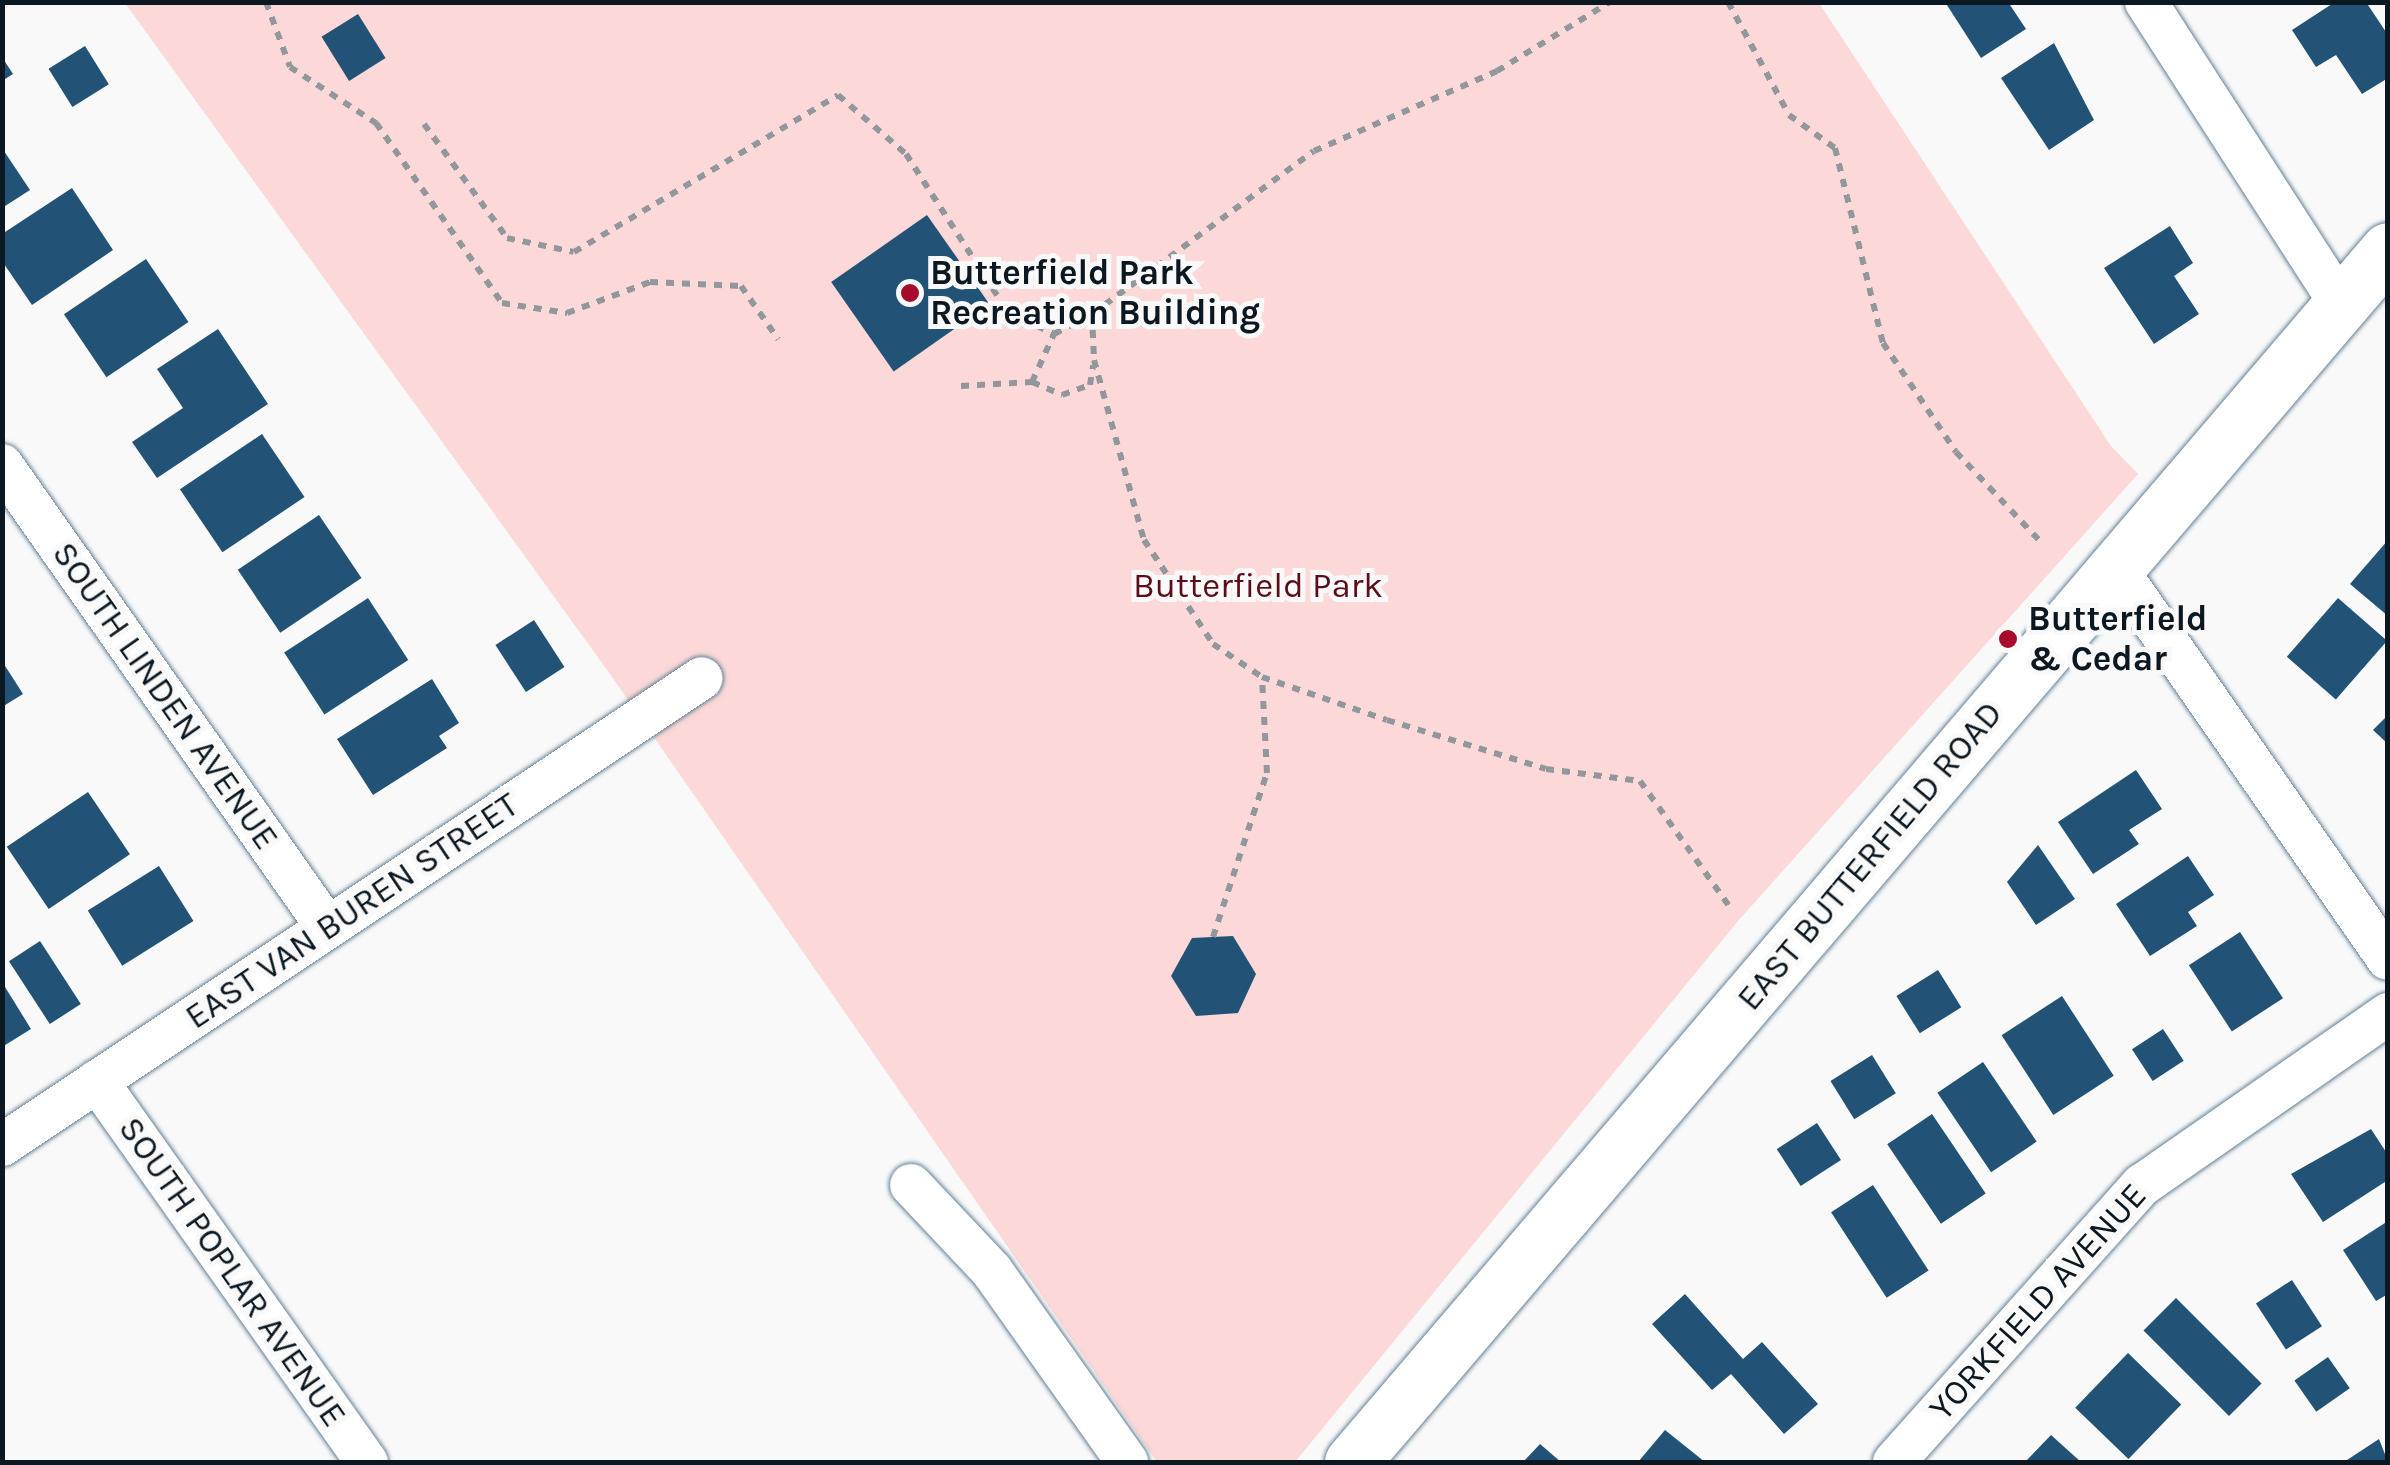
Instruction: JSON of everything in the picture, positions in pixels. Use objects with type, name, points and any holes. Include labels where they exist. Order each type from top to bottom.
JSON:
[{"type":"main road","name":"EAST BUTTERFIELD ROAD","points":[[1352,1462],[2388,250]]},
{"type":"street","points":[[2146,2],[2341,304]]},
{"type":"street","name":"SOUTH LINDEN AVENUE","points":[[2,466],[327,927]]},
{"type":"street","points":[[2116,568],[2388,959]]},
{"type":"street","name":"EAST VAN BUREN STREET","points":[[2,1145],[702,678]]},
{"type":"street","name":"YORKFIELD AVENUE","points":[[1894,1462],[2142,1185],[2388,1014]]},
{"type":"street","name":"SOUTH POPLAR AVENUE","points":[[97,1081],[368,1462]]},
{"type":"street","points":[[911,1185],[992,1270],[1128,1462]]},
{"type":"path","points":[[266,2],[290,68],[376,122],[502,302],[568,313],[650,282],[741,286],[778,339]]},
{"type":"path","points":[[1032,382],[1054,334],[1092,314],[1314,151],[1496,71],[1610,2]]},
{"type":"path","points":[[1728,2],[1788,115],[1834,148],[1882,343],[1956,452],[2039,540]]},
{"type":"path","points":[[424,124],[506,238],[574,252],[838,95],[906,154],[1008,312],[1054,334]]},
{"type":"path","points":[[961,386],[1032,382],[1062,395],[1090,385],[1094,360],[1092,314]]},
{"type":"path","points":[[1094,360],[1144,540],[1213,644],[1262,678],[1546,768],[1640,781],[1730,906]]},
{"type":"path","points":[[1213,937],[1267,773],[1262,678]]},
{"type":"green space","name":"Butterfield Park","points":[[125,3],[1819,3],[2111,446],[2138,474],[1738,921],[1295,1462],[1157,1462],[610,674]]},
{"type":"building","points":[[1945,2],[2008,2],[2026,29],[1981,58]]},
{"type":"building","points":[[2335,2],[2366,2],[2388,35],[2388,78],[2362,94],[2336,55],[2316,67],[2292,30]]},
{"type":"building","points":[[358,14],[386,58],[349,81],[322,37]]},
{"type":"building","points":[[2054,43],[2094,120],[2049,150],[2001,78]]},
{"type":"building","points":[[85,46],[109,84],[72,107],[49,69]]},
{"type":"building","points":[[2,57],[13,74],[2,81]]},
{"type":"building","points":[[2,148],[30,190],[2,208]]},
{"type":"building","points":[[72,188],[113,250],[32,305],[2,261],[2,234]]},
{"type":"building","name":"Butterfield Park Recreation Building","points":[[927,215],[990,304],[894,371],[831,282]]},
{"type":"building","points":[[2170,226],[2193,263],[2174,276],[2199,314],[2154,344],[2104,268]]},
{"type":"building","points":[[146,259],[188,322],[106,377],[64,314]]},
{"type":"building","points":[[218,329],[268,404],[157,478],[132,442],[183,408],[157,369]]},
{"type":"building","points":[[262,434],[304,497],[222,552],[180,489]]},
{"type":"building","points":[[319,515],[361,578],[280,633],[238,570]]},
{"type":"building","points":[[2388,540],[2388,616],[2350,584]]},
{"type":"building","points":[[368,598],[408,660],[324,715],[284,652]]},
{"type":"building","points":[[2338,598],[2387,641],[2336,700],[2287,657]]},
{"type":"building","points":[[534,620],[564,667],[526,692],[495,645]]},
{"type":"building","points":[[2,661],[23,694],[2,707]]},
{"type":"building","points":[[432,679],[459,723],[439,736],[447,748],[373,795],[337,739]]},
{"type":"building","points":[[2388,715],[2388,744],[2373,730]]},
{"type":"building","points":[[2136,770],[2162,809],[2129,830],[2139,844],[2093,874],[2058,822]]},
{"type":"building","points":[[88,792],[130,854],[49,909],[7,847]]},
{"type":"building","points":[[2038,845],[2075,899],[2036,925],[2007,882]]},
{"type":"building","points":[[2188,856],[2214,895],[2188,912],[2197,926],[2150,956],[2116,904]]},
{"type":"building","points":[[159,866],[193,921],[122,966],[88,911]]},
{"type":"building","points":[[2240,932],[2283,998],[2232,1031],[2189,965]]},
{"type":"building","points":[[1233,936],[1256,974],[1238,1013],[1196,1016],[1171,976],[1192,938]]},
{"type":"building","points":[[40,941],[81,1004],[50,1024],[9,961]]},
{"type":"building","points":[[1938,970],[1961,1007],[1920,1033],[1896,996]]},
{"type":"building","points":[[5,987],[31,1029],[2,1047],[2,989]]},
{"type":"building","points":[[2062,996],[2114,1076],[2053,1115],[2002,1035]]},
{"type":"building","points":[[2163,1029],[2184,1061],[2153,1081],[2132,1049]]},
{"type":"building","points":[[1872,1055],[1896,1093],[1854,1119],[1830,1081]]},
{"type":"building","points":[[1983,1062],[2037,1142],[1991,1172],[1937,1093]]},
{"type":"building","points":[[1932,1114],[1986,1194],[1941,1224],[1887,1144]]},
{"type":"building","points":[[1817,1123],[1841,1160],[1801,1186],[1777,1149]]},
{"type":"building","points":[[2371,1129],[2388,1155],[2388,1180],[2323,1222],[2291,1174]]},
{"type":"building","points":[[1873,1185],[1929,1271],[1887,1298],[1831,1212]]},
{"type":"building","points":[[2388,1221],[2388,1294],[2376,1301],[2343,1250]]},
{"type":"building","points":[[2292,1280],[2322,1326],[2286,1350],[2256,1303]]},
{"type":"building","points":[[1685,1294],[1743,1359],[1762,1342],[1818,1404],[1784,1434],[1731,1374],[1712,1390],[1652,1324]]},
{"type":"building","points":[[2176,1298],[2262,1384],[2229,1416],[2143,1331]]},
{"type":"building","points":[[2128,1353],[2181,1404],[2128,1459],[2075,1408]]},
{"type":"building","points":[[2328,1357],[2350,1388],[2316,1412],[2294,1381]]},
{"type":"building","points":[[1665,1430],[1705,1462],[1638,1462]]},
{"type":"building","points":[[2051,1435],[2081,1462],[2025,1462]]},
{"type":"building","points":[[2379,1439],[2388,1462],[2344,1462]]},
{"type":"building","points":[[1540,1444],[1561,1462],[1523,1462]]},
{"type":"place","name":"Butterfield Park Recreation Building","points":[[910,293]]},
{"type":"place","name":"Butterfield & Cedar","points":[[2008,639]]}]
